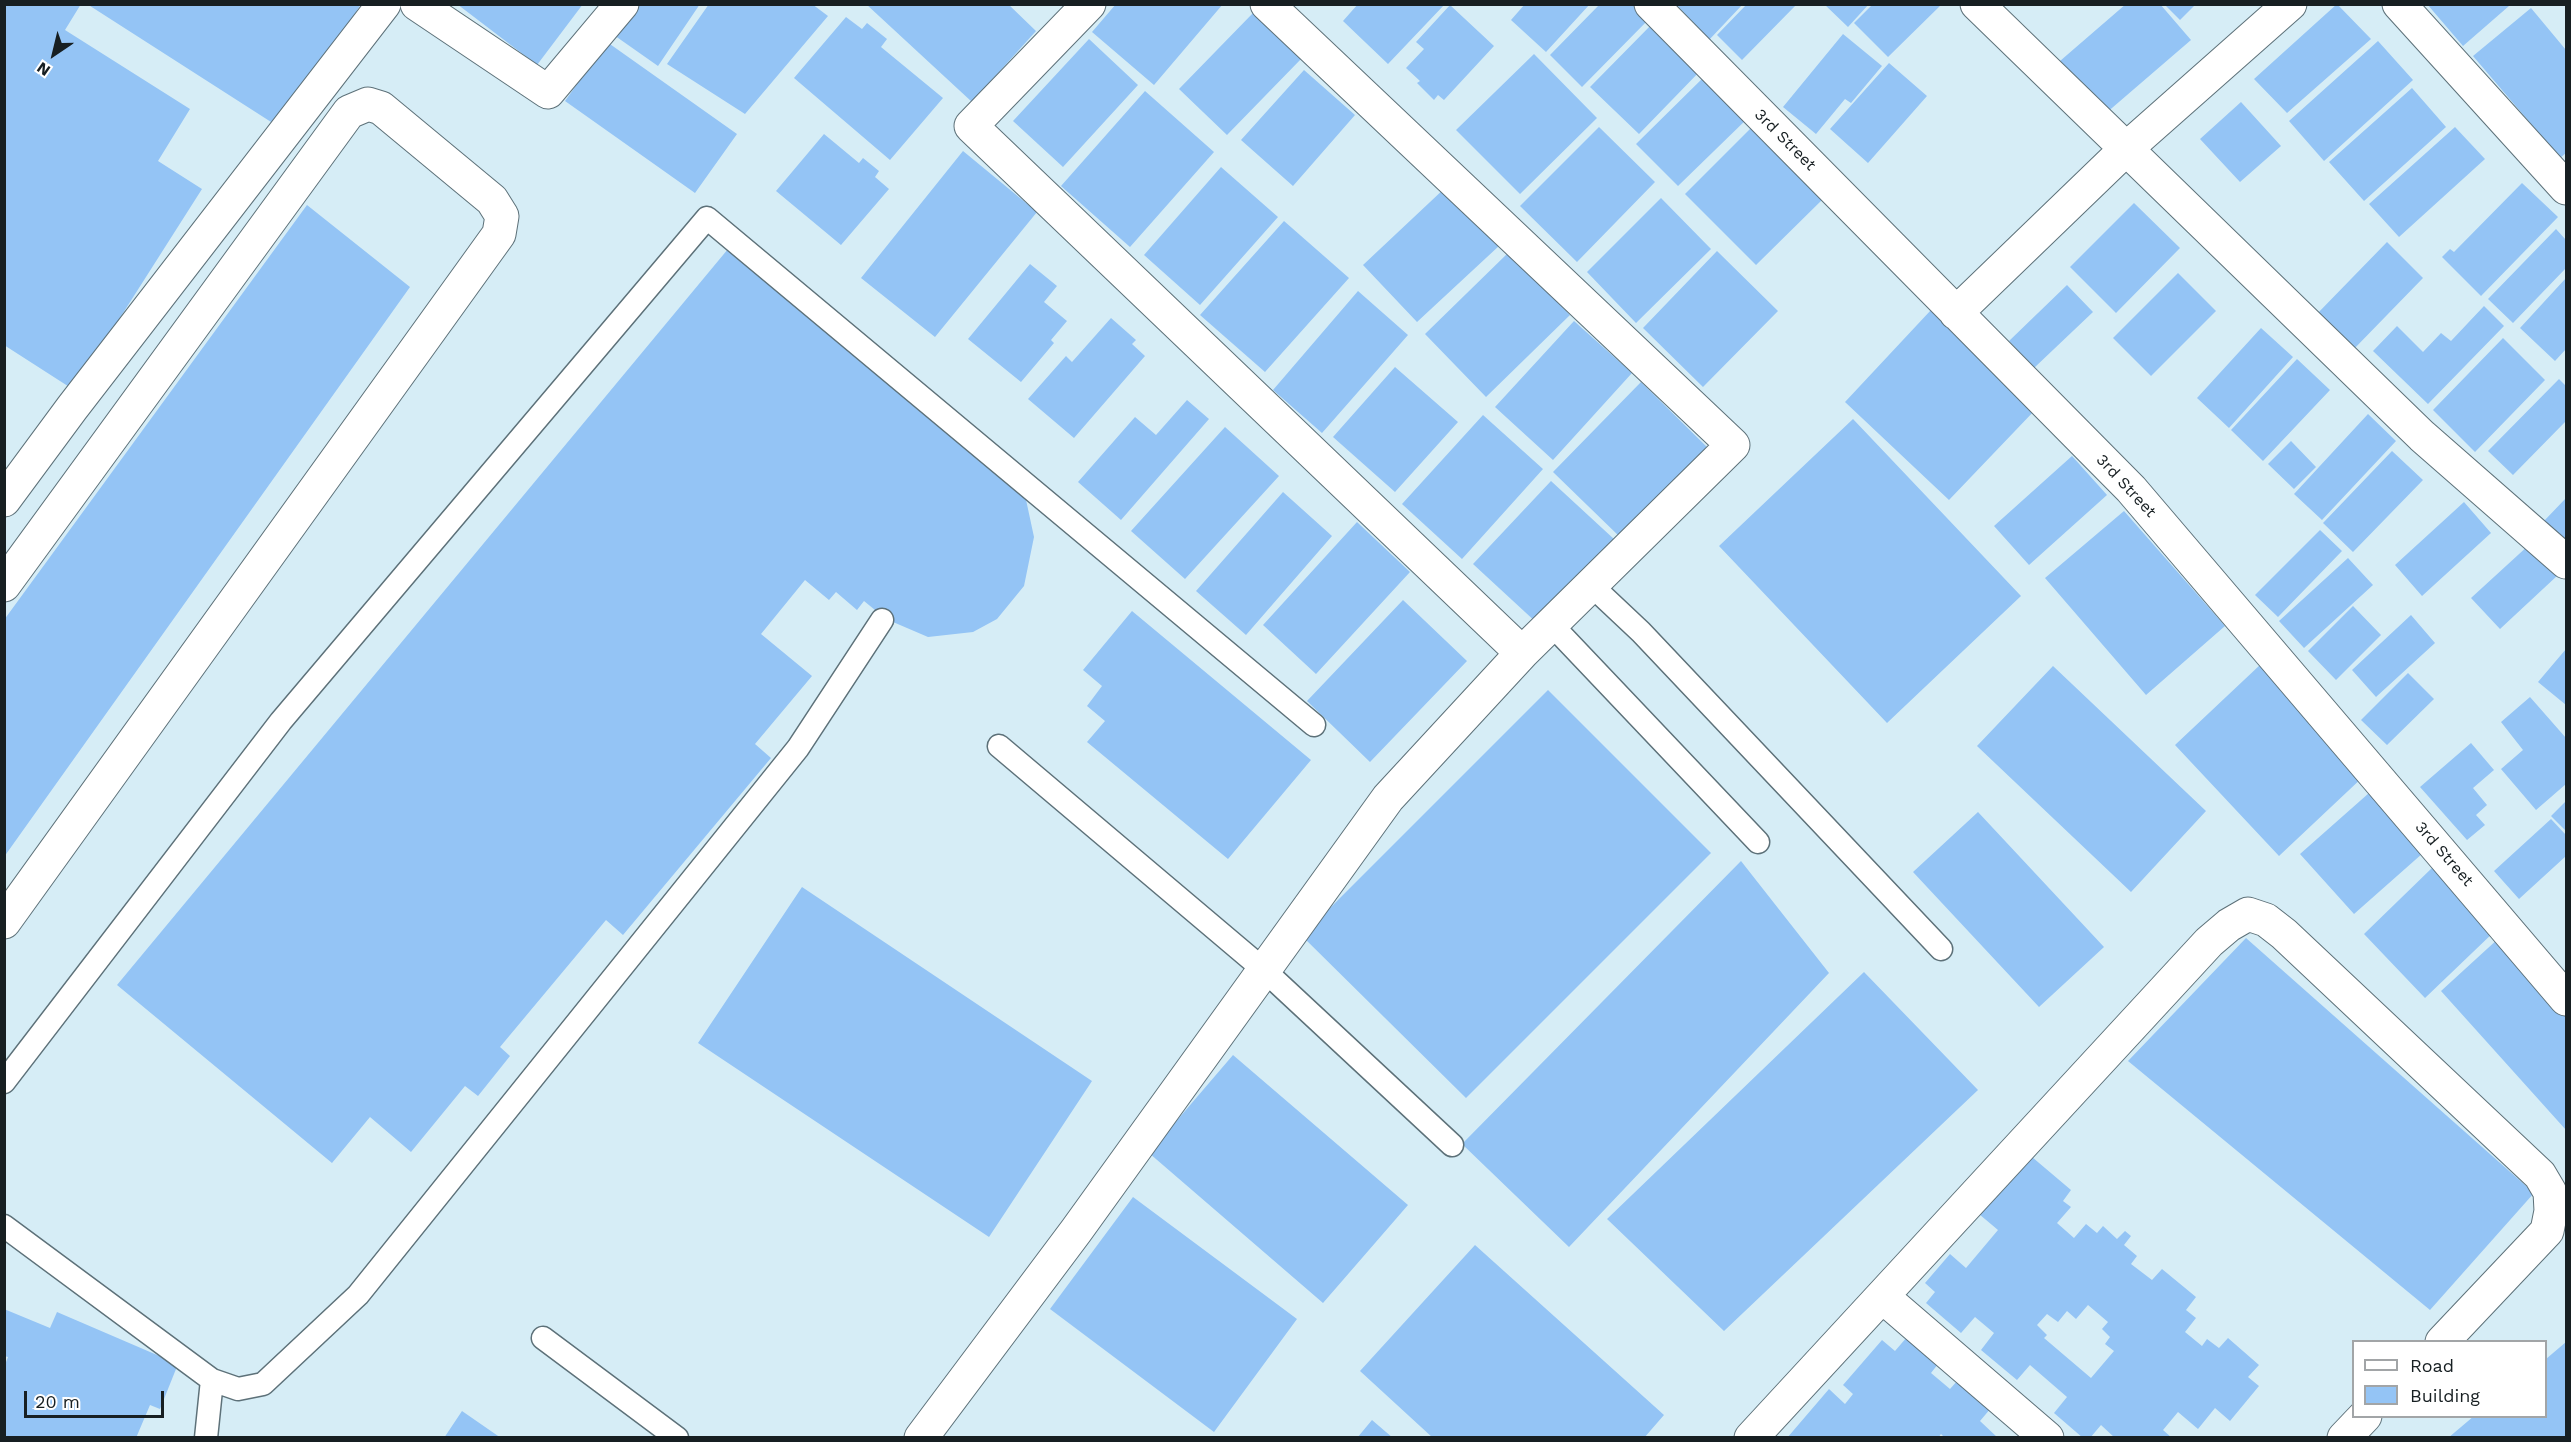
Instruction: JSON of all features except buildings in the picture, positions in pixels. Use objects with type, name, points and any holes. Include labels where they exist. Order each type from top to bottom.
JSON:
[{"type":"street","points":[[4,500],[79,398],[384,4]]},
{"type":"street","points":[[417,4],[548,92],[622,4]]},
{"type":"street","points":[[1089,4],[971,126],[1522,653]]},
{"type":"street","points":[[921,1437],[1076,1231],[1388,798],[1522,653],[1733,445],[1268,4]]},
{"type":"street","name":"3rd Street","points":[[1651,4],[2131,489],[2566,999]]},
{"type":"street","points":[[1977,4],[2422,436],[2566,562]]},
{"type":"street","points":[[1956,312],[2126,149],[2290,4]]},
{"type":"street","points":[[2399,4],[2563,179]]},
{"type":"street","points":[[4,585],[349,112],[368,104],[381,108],[492,201],[502,216],[499,234],[4,922]]},
{"type":"street","points":[[1751,1437],[1883,1297],[2209,942],[2248,914],[2266,920],[2284,934],[2540,1175],[2550,1192],[2551,1211],[2547,1231],[2443,1340]]},
{"type":"street","points":[[1883,1297],[2047,1437]]},
{"type":"street","points":[[2344,1437],[2363,1418]]},
{"type":"lane","points":[[4,1082],[281,721],[707,218],[1314,725]]},
{"type":"lane","points":[[1590,584],[1641,632],[1941,949]]},
{"type":"lane","points":[[4,1226],[212,1380],[238,1389],[263,1384],[358,1295],[798,748],[882,620]]},
{"type":"lane","points":[[1551,624],[1758,842]]},
{"type":"lane","points":[[999,746],[1264,970],[1452,1145]]},
{"type":"lane","points":[[543,1338],[677,1437]]},
{"type":"lane","points":[[206,1437],[212,1380]]}]
